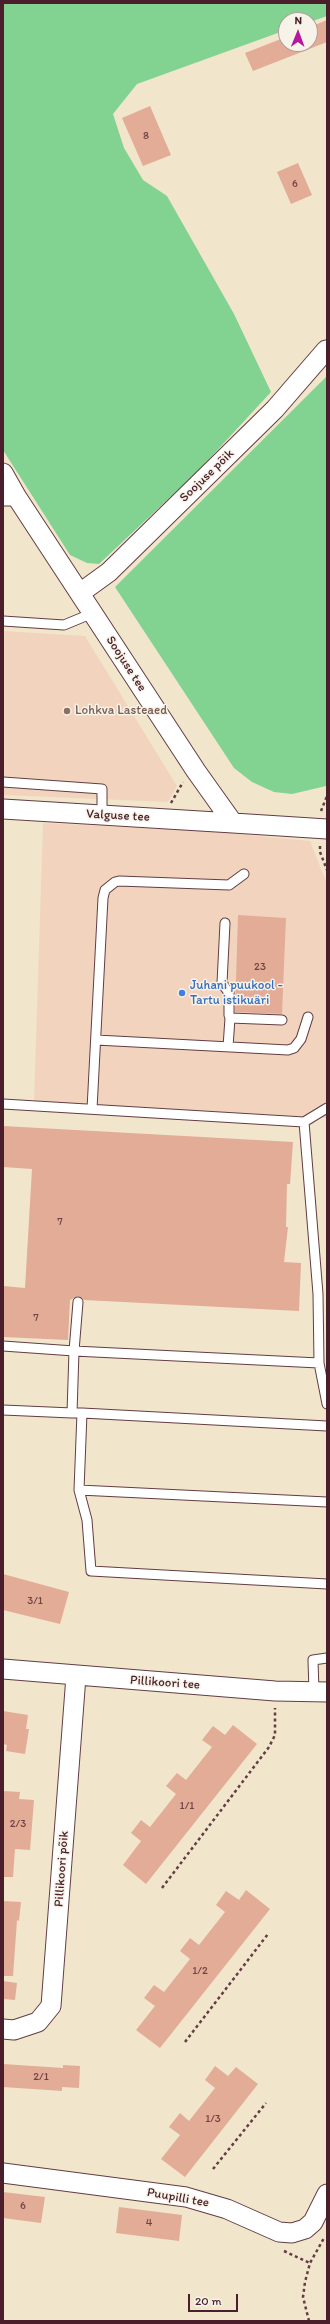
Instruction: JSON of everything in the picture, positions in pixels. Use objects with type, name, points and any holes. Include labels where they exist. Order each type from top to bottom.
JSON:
[{"type":"street","name":"Soojuse põik","points":[[80,593],[109,572],[275,409],[326,350]]},
{"type":"street","name":"Soojuse tee","points":[[3,473],[9,496],[80,593],[196,771],[234,823]]},
{"type":"street","name":"Valguse tee","points":[[3,809],[234,823]]},
{"type":"street","points":[[234,823],[327,829]]},
{"type":"street","name":"Pillikoori tee","points":[[3,1669],[275,1691],[320,1692]]},
{"type":"street","name":"Pillikoori põik","points":[[3,2030],[14,2030],[38,2022],[52,2006],[76,1676]]},
{"type":"street","name":"Puupilli tee","points":[[3,2173],[186,2197],[227,2209],[279,2232],[292,2233],[306,2229],[313,2222],[327,2194]]},
{"type":"lane","points":[[3,621],[64,625],[93,613]]},
{"type":"lane","points":[[3,782],[102,789],[102,815]]},
{"type":"lane","points":[[92,1109],[103,898],[106,890],[114,882],[119,881],[229,885],[244,874]]},
{"type":"lane","points":[[225,923],[222,983],[230,993],[228,1047]]},
{"type":"lane","points":[[96,1040],[282,1050],[294,1048],[304,1034],[308,1017]]},
{"type":"lane","points":[[230,1018],[282,1020]]},
{"type":"lane","points":[[3,1104],[304,1122],[327,1108]]},
{"type":"lane","points":[[304,1122],[318,1294],[318,1363],[327,1404]]},
{"type":"lane","points":[[72,1413],[74,1351],[78,1302]]},
{"type":"lane","points":[[3,1346],[318,1363]]},
{"type":"lane","points":[[3,1410],[327,1426]]},
{"type":"lane","points":[[82,1413],[79,1490],[87,1520],[91,1570],[327,1584]]},
{"type":"lane","points":[[79,1490],[327,1502]]},
{"type":"lane","points":[[320,1692],[314,1660],[327,1658]]},
{"type":"path","points":[[162,1888],[269,1747],[274,1735],[276,1724],[275,1691]]},
{"type":"path","points":[[185,2042],[268,1934]]},
{"type":"path","points":[[213,2169],[266,2103]]},
{"type":"path","points":[[308,2321],[303,2297],[310,2263],[325,2236]]},
{"type":"path","points":[[283,2250],[310,2263]]},
{"type":"shaded area","name":"Lohkva Lasteaed","points":[[3,631],[85,636],[177,786],[168,802],[3,795]]},
{"type":"shaded area","name":"Juhani puukool - Tartu istikuäri","points":[[43,823],[208,831],[310,841],[327,884],[327,1118],[34,1101]]},
{"type":"green space","points":[[3,3],[327,3],[327,16],[318,19],[318,12],[278,12],[278,33],[137,84],[113,114],[124,148],[143,180],[167,196],[234,314],[271,392],[198,471],[99,564],[87,563],[70,555],[3,450]]},
{"type":"green space","points":[[327,376],[327,781],[326,786],[292,794],[274,792],[252,782],[234,768],[115,587]]},
{"type":"building","points":[[327,20],[327,42],[318,46],[318,24]]},
{"type":"building","points":[[278,40],[278,52],[301,52],[253,71],[245,53]]},
{"type":"building","points":[[150,106],[171,155],[143,166],[122,118]]},
{"type":"building","points":[[298,163],[312,195],[291,204],[277,172]]},
{"type":"building","points":[[238,915],[286,918],[282,1014],[235,1012]]},
{"type":"building","points":[[3,1126],[293,1142],[290,1184],[287,1184],[286,1227],[288,1227],[284,1262],[301,1263],[299,1311],[84,1300],[78,1296],[70,1300],[68,1340],[3,1337],[3,1286],[25,1288],[32,1169],[3,1167]]},
{"type":"building","points":[[3,1574],[69,1592],[60,1624],[3,1610]]},
{"type":"building","points":[[3,1711],[28,1715],[26,1729],[29,1729],[25,1754],[6,1751],[7,1745],[3,1744]]},
{"type":"building","points":[[233,1725],[257,1744],[146,1884],[123,1865],[141,1841],[131,1833],[141,1820],[150,1827],[176,1794],[166,1786],[177,1773],[186,1780],[212,1747],[202,1740],[213,1726],[225,1735]]},
{"type":"building","points":[[3,1791],[20,1792],[19,1799],[34,1800],[30,1850],[15,1849],[13,1877],[3,1877]]},
{"type":"building","points":[[246,1890],[270,1909],[160,2048],[136,2030],[155,2006],[144,1998],[154,1985],[164,1992],[190,1959],[180,1951],[190,1938],[199,1945],[225,1912],[216,1905],[226,1891],[239,1900]]},
{"type":"building","points":[[3,1901],[21,1902],[19,1921],[17,1920],[13,1976],[3,1976]]},
{"type":"building","points":[[3,1981],[17,1983],[15,2000],[3,1999]]},
{"type":"building","points":[[3,2064],[63,2068],[63,2065],[80,2066],[79,2088],[62,2087],[62,2091],[3,2087]]},
{"type":"building","points":[[215,2066],[228,2076],[236,2067],[258,2084],[185,2177],[161,2159],[180,2135],[169,2127],[180,2113],[189,2121],[215,2088],[205,2080]]},
{"type":"building","points":[[3,2192],[45,2197],[41,2223],[3,2218]]},
{"type":"building","points":[[119,2207],[182,2215],[179,2241],[116,2233]]},
{"type":"place","name":"Lohkva Lasteaed","points":[[67,711]]},
{"type":"place","name":"Juhani puukool - Tartu istikuäri","points":[[182,993]]}]
